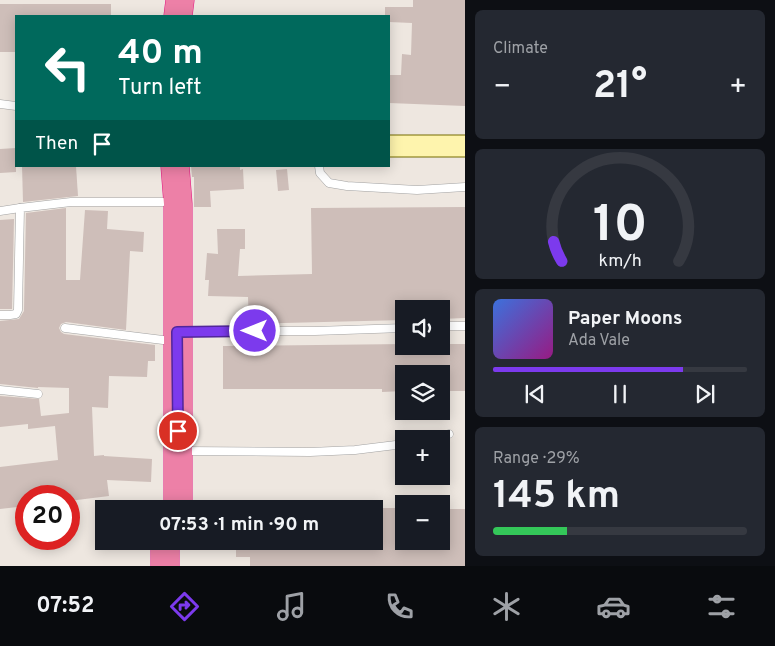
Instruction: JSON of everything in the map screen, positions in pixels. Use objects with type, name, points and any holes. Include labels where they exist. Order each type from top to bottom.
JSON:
[{"type":"highway","points":[[165,15],[166,0]]},
{"type":"highway","points":[[178,15],[180,0]]},
{"type":"highway","points":[[161,167],[178,451],[178,500]]},
{"type":"highway","points":[[164,500],[170,336],[178,204],[175,167]]},
{"type":"highway","points":[[164,566],[165,550]]},
{"type":"highway","points":[[178,566],[179,550]]},
{"type":"street","points":[[390,146],[465,146]]},
{"type":"lane","points":[[0,104],[15,106]]},
{"type":"lane","points":[[319,167],[320,173],[329,183],[347,186],[418,190],[465,187]]},
{"type":"lane","points":[[0,211],[71,202],[162,202]]},
{"type":"lane","points":[[0,315],[10,316],[16,314],[18,310],[20,208]]},
{"type":"lane","points":[[450,326],[465,326]]},
{"type":"lane","points":[[65,328],[170,336],[395,328]]},
{"type":"lane","points":[[0,390],[38,394]]},
{"type":"lane","points":[[178,451],[337,451],[395,445]]},
{"type":"building","points":[[413,0],[465,0],[465,106],[390,103],[390,75],[401,75],[402,54],[411,55],[412,23],[390,22],[390,15],[385,15],[385,7],[413,7]]},
{"type":"building","points":[[0,4],[111,4],[111,15],[15,15],[15,52],[0,52]]},
{"type":"building","points":[[15,148],[16,172],[0,173],[0,149]]},
{"type":"building","points":[[22,167],[76,167],[78,196],[23,202]]},
{"type":"building","points":[[191,167],[240,167],[240,170],[243,169],[244,189],[210,191],[211,207],[194,207],[194,177],[192,177]]},
{"type":"building","points":[[287,169],[289,190],[278,191],[276,170]]},
{"type":"building","points":[[465,207],[465,318],[450,319],[450,300],[395,300],[395,320],[249,324],[248,297],[208,296],[209,280],[205,280],[207,253],[218,254],[217,229],[245,229],[245,249],[240,249],[238,276],[312,274],[311,208]]},
{"type":"building","points":[[66,208],[66,280],[80,280],[85,210],[108,211],[107,229],[144,232],[143,252],[130,251],[126,330],[66,322],[61,324],[59,328],[64,334],[155,345],[155,361],[148,361],[147,377],[109,376],[108,408],[92,407],[94,456],[104,455],[152,459],[151,482],[107,480],[109,496],[80,500],[80,485],[15,485],[15,507],[0,509],[0,467],[58,460],[55,426],[28,429],[28,424],[0,427],[0,396],[39,399],[41,416],[69,413],[69,388],[38,388],[0,384],[0,321],[19,319],[24,311],[26,213]]},
{"type":"building","points":[[14,219],[12,309],[0,309],[0,220]]},
{"type":"building","points":[[395,344],[395,355],[450,355],[450,344],[465,344],[465,391],[450,391],[450,365],[395,365],[395,391],[382,392],[382,389],[223,389],[223,346]]},
{"type":"building","points":[[383,508],[395,508],[395,550],[450,550],[450,509],[465,509],[465,566],[250,566],[250,557],[236,557],[236,550],[383,550]]},
{"type":"route","points":[[178,431],[177,332],[255,331]]}]
